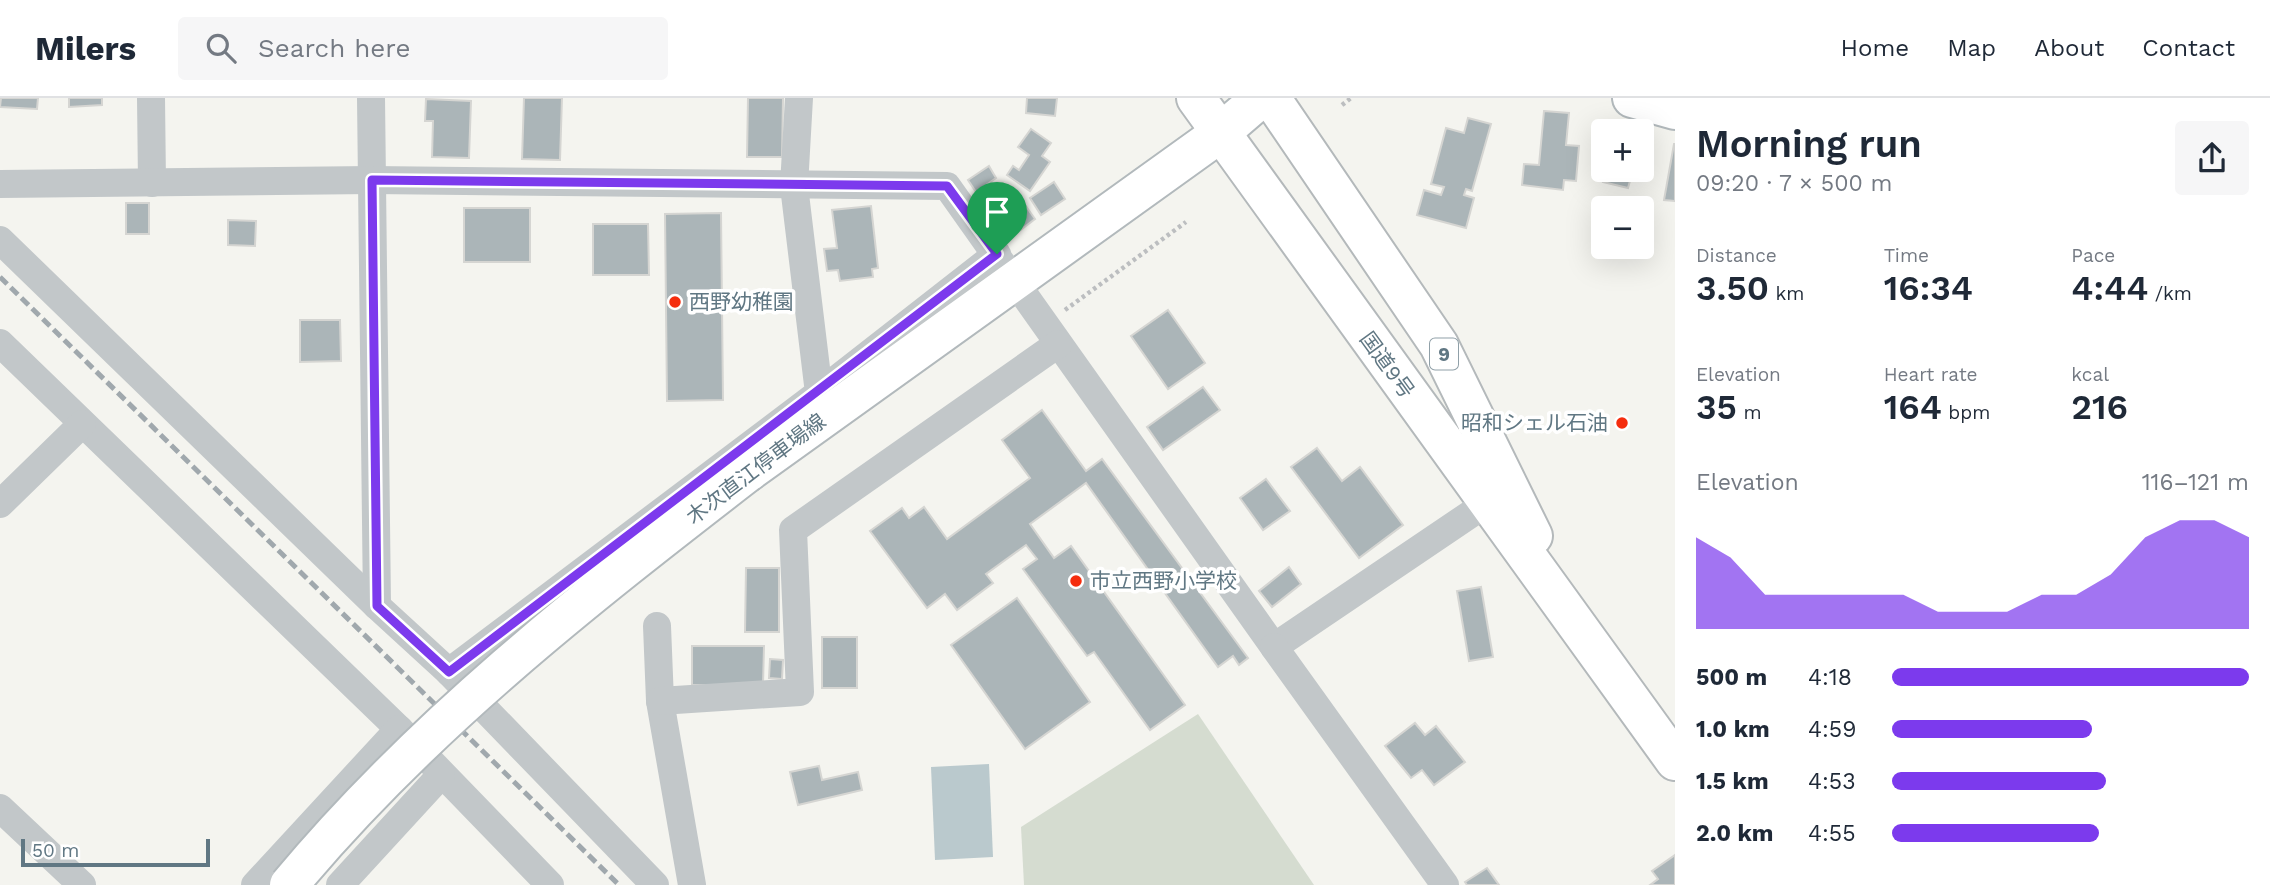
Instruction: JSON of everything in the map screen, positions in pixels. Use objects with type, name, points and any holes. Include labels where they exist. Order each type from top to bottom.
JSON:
[{"type":"main road","name":"国道9号","points":[[1196,98],[1219,134],[1675,761]]},
{"type":"main road","name":"木次直江停車場線","points":[[289,885],[408,757],[504,667],[624,568],[1006,266],[1219,134],[1261,98]]},
{"type":"main road","name":"国道9号","points":[[1271,98],[1439,345],[1580,632]]},
{"type":"main road","points":[[1632,98],[1675,110]]},
{"type":"street","points":[[151,98],[152,183]]},
{"type":"street","points":[[371,98],[377,606]]},
{"type":"street","points":[[799,98],[794,186],[819,393]]},
{"type":"street","points":[[0,184],[372,180],[947,186],[1445,885]]},
{"type":"street","points":[[0,240],[377,606],[449,672],[655,885]]},
{"type":"street","points":[[449,672],[819,393],[1006,266]]},
{"type":"street","points":[[660,701],[800,692],[793,530],[1051,334]]},
{"type":"street","points":[[0,344],[400,729],[441,775],[550,885]]},
{"type":"street","points":[[0,504],[82,424]]},
{"type":"street","points":[[1274,647],[1487,503]]},
{"type":"street","points":[[657,626],[660,701],[692,885]]},
{"type":"street","points":[[255,885],[400,729]]},
{"type":"street","points":[[340,885],[441,775]]},
{"type":"street","points":[[0,808],[82,885]]},
{"type":"path","points":[[1342,105],[1351,98]]},
{"type":"path","points":[[1051,334],[1186,222]]},
{"type":"shaded area","points":[[1198,714],[1314,885],[1024,885],[1021,827]]},
{"type":"shaded area","points":[[989,764],[993,857],[935,860],[931,767]]},
{"type":"building","points":[[1,98],[38,98],[37,109],[0,107]]},
{"type":"building","points":[[69,98],[102,98],[102,105],[69,107]]},
{"type":"building","points":[[524,98],[562,98],[560,160],[522,159]]},
{"type":"building","points":[[748,98],[783,98],[782,157],[747,157]]},
{"type":"building","points":[[1027,98],[1057,98],[1055,116],[1026,113]]},
{"type":"building","points":[[426,99],[471,101],[469,158],[432,157],[433,121],[425,121]]},
{"type":"building","points":[[1544,111],[1569,113],[1566,145],[1579,146],[1576,181],[1564,180],[1563,190],[1522,185],[1524,164],[1539,165]]},
{"type":"building","points":[[1468,118],[1491,124],[1472,191],[1466,189],[1464,195],[1474,198],[1466,228],[1417,215],[1424,190],[1441,195],[1444,187],[1431,184],[1446,128],[1464,133]]},
{"type":"building","points":[[1031,129],[1051,143],[1042,156],[1050,162],[1030,191],[1007,175],[1013,166],[1019,170],[1029,155],[1018,147]]},
{"type":"building","points":[[1675,144],[1675,201],[1664,200]]},
{"type":"building","points":[[989,166],[996,178],[976,192],[968,180]]},
{"type":"building","points":[[1054,182],[1065,199],[1041,215],[1030,198]]},
{"type":"building","points":[[1603,182],[1630,182],[1628,188]]},
{"type":"building","points":[[1023,202],[1035,219],[1014,235],[1001,218]]},
{"type":"building","points":[[126,203],[149,203],[149,234],[126,234]]},
{"type":"building","points":[[871,206],[878,268],[872,269],[873,277],[840,281],[838,270],[827,271],[824,249],[837,248],[832,210]]},
{"type":"building","points":[[464,208],[530,208],[530,262],[464,262]]},
{"type":"building","points":[[721,213],[723,400],[667,401],[665,214]]},
{"type":"building","points":[[228,220],[256,221],[255,246],[228,245]]},
{"type":"building","points":[[593,224],[648,224],[649,275],[593,275]]},
{"type":"building","points":[[1168,310],[1205,363],[1168,389],[1131,336]]},
{"type":"building","points":[[300,320],[340,320],[341,361],[300,362]]},
{"type":"building","points":[[1203,387],[1220,410],[1163,450],[1147,427]]},
{"type":"building","points":[[1042,410],[1086,471],[1102,459],[1248,658],[1239,665],[1233,656],[1218,667],[1086,483],[1030,524],[1054,558],[1071,546],[1185,705],[1150,730],[1094,652],[1087,656],[1023,569],[1037,559],[1026,545],[986,574],[993,583],[957,610],[945,594],[927,608],[870,531],[902,508],[909,518],[924,507],[947,539],[1030,478],[1002,440]]},
{"type":"building","points":[[1317,448],[1342,481],[1360,467],[1403,525],[1359,558],[1291,467]]},
{"type":"building","points":[[1266,479],[1290,511],[1263,530],[1240,498]]},
{"type":"building","points":[[1289,567],[1301,584],[1272,607],[1259,591]]},
{"type":"building","points":[[746,568],[779,568],[779,632],[745,632]]},
{"type":"building","points":[[1481,587],[1493,657],[1469,661],[1457,591]]},
{"type":"building","points":[[1017,598],[1090,702],[1025,749],[951,645]]},
{"type":"building","points":[[822,637],[857,637],[857,688],[822,688]]},
{"type":"building","points":[[692,646],[764,646],[763,685],[692,685]]},
{"type":"building","points":[[770,659],[783,660],[782,679],[769,678]]},
{"type":"building","points":[[1415,723],[1425,735],[1436,726],[1465,762],[1434,785],[1422,770],[1411,778],[1385,746]]},
{"type":"building","points":[[819,766],[822,780],[858,772],[862,790],[798,805],[790,772]]},
{"type":"building","points":[[1675,855],[1675,885],[1650,885],[1658,879],[1652,871]]},
{"type":"building","points":[[1487,868],[1499,885],[1467,885],[1465,882]]},
{"type":"railway","points":[[0,277],[619,885]]},
{"type":"place","name":"西野幼稚園","points":[[675,302]]},
{"type":"place","name":"昭和シェル石油","points":[[1622,423]]},
{"type":"place","name":"市立西野小学校","points":[[1076,581]]},
{"type":"route","points":[[372,180],[947,186],[997,254],[819,393],[449,672],[377,606],[372,180]]}]
